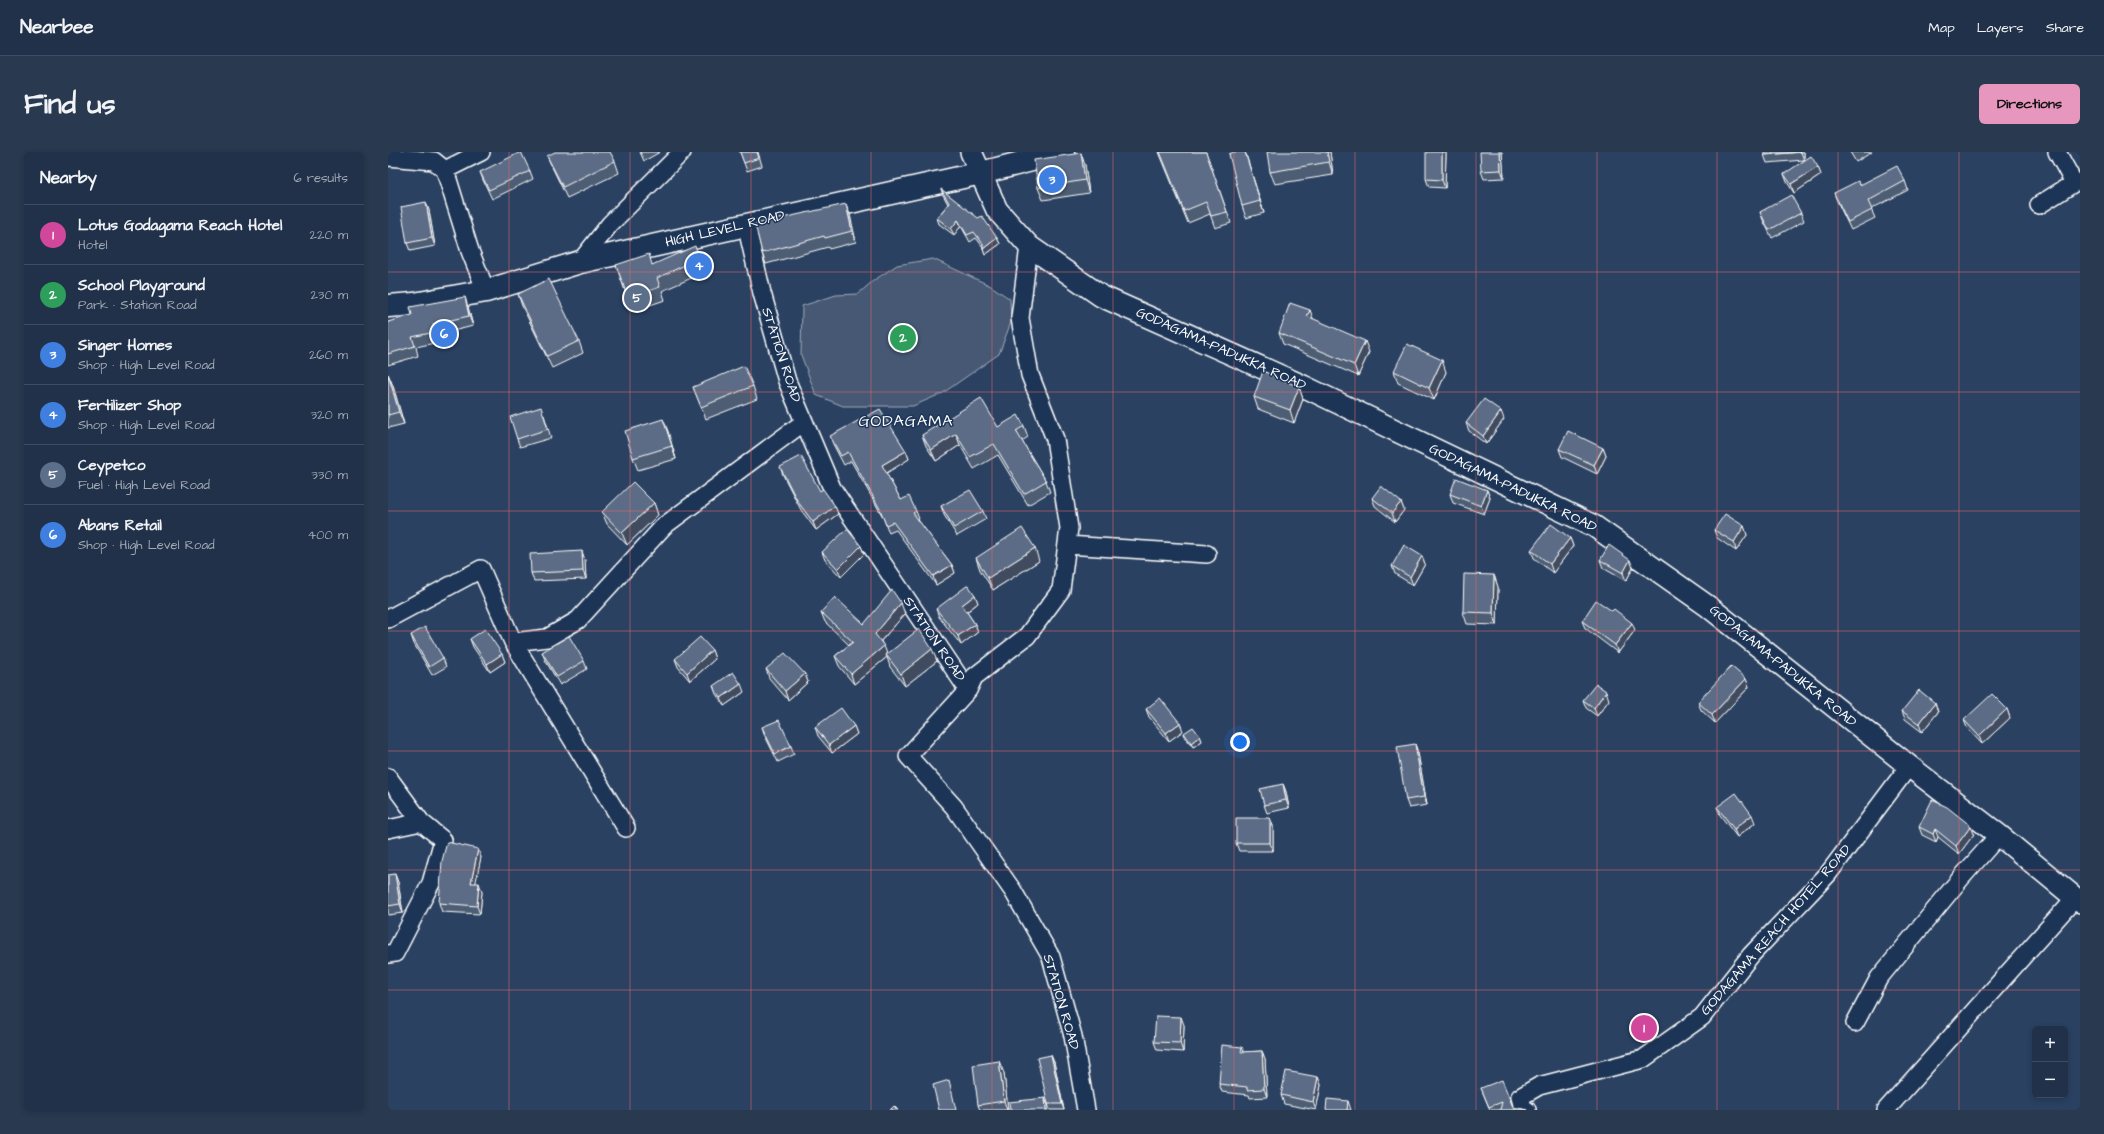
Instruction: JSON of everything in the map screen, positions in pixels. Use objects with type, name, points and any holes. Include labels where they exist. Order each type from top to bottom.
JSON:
[{"type":"highway","name":"HIGH LEVEL ROAD","points":[[388,306],[414,304],[486,291],[580,262],[981,173],[1063,152]]},
{"type":"main road","name":"GODAGAMA-PADUKKA ROAD","points":[[971,152],[997,210],[1029,246],[1101,296],[1303,386],[1594,526],[1709,607],[1909,766],[1999,835],[2077,900]]},
{"type":"street","points":[[445,170],[481,152]]},
{"type":"street","points":[[580,262],[610,224],[682,152]]},
{"type":"street","points":[[2039,205],[2074,183],[2058,152]]},
{"type":"street","points":[[388,157],[434,162],[445,170],[470,252],[486,291]]},
{"type":"street","name":"STATION ROAD","points":[[746,224],[762,293],[787,381],[832,488],[968,690],[908,756],[954,807],[1009,884],[1050,958],[1073,1036],[1086,1110]]},
{"type":"street","points":[[968,690],[974,677],[1027,636],[1061,590],[1069,528],[1055,439],[1030,375],[1020,318],[1029,246]]},
{"type":"street","points":[[513,642],[547,638],[578,620],[664,526],[804,422]]},
{"type":"street","points":[[1066,545],[1207,554]]},
{"type":"street","points":[[388,618],[481,569],[513,642],[626,828]]},
{"type":"street","name":"GODAGAMA REACH HOTEL ROAD","points":[[1527,1110],[1523,1108],[1520,1097],[1539,1086],[1643,1059],[1702,1017],[1750,955],[1828,874],[1909,766]]},
{"type":"street","points":[[388,777],[421,822],[443,840],[431,883],[395,954],[388,954]]},
{"type":"street","points":[[388,829],[421,822]]},
{"type":"street","points":[[1854,1023],[1879,978],[1961,878],[1999,835]]},
{"type":"street","points":[[1886,1110],[2077,900]]},
{"type":"shaded area","points":[[933,259],[991,286],[1010,299],[1011,322],[999,354],[943,393],[913,406],[843,406],[816,395],[801,355],[802,306],[836,295],[858,294],[873,281],[897,265]]},
{"type":"building","points":[[521,152],[530,171],[489,190],[480,172]]},
{"type":"building","points":[[555,152],[610,152],[615,161],[563,187],[547,156]]},
{"type":"building","points":[[740,152],[757,152],[759,158],[744,163]]},
{"type":"building","points":[[1160,152],[1206,152],[1227,212],[1211,216],[1206,202],[1184,211]]},
{"type":"building","points":[[1234,152],[1245,152],[1260,201],[1242,206],[1229,154]]},
{"type":"building","points":[[1267,152],[1327,152],[1329,162],[1270,172]]},
{"type":"building","points":[[1426,152],[1442,152],[1442,180],[1426,179]]},
{"type":"building","points":[[1480,152],[1500,152],[1501,170],[1481,171]]},
{"type":"building","points":[[1764,152],[1801,152],[1764,155]]},
{"type":"building","points":[[1081,153],[1085,180],[1038,188],[1034,160]]},
{"type":"building","points":[[1811,156],[1818,167],[1791,184],[1784,174]]},
{"type":"building","points":[[1897,166],[1905,181],[1868,201],[1872,210],[1848,222],[1834,193],[1858,181],[1860,185]]},
{"type":"building","points":[[941,189],[978,218],[982,216],[997,238],[983,249],[983,244],[974,232],[967,235],[958,220],[951,229],[937,218],[949,203]]},
{"type":"building","points":[[1791,195],[1801,213],[1769,230],[1760,212]]},
{"type":"building","points":[[426,202],[432,238],[407,243],[401,207]]},
{"type":"building","points":[[846,204],[852,231],[825,238],[824,236],[762,253],[755,224]]},
{"type":"building","points":[[695,246],[700,258],[657,278],[660,287],[628,298],[616,265],[649,254],[652,265]]},
{"type":"building","points":[[549,279],[579,341],[547,356],[518,294]]},
{"type":"building","points":[[465,297],[469,316],[433,324],[435,332],[412,337],[415,346],[388,354],[388,322],[412,315],[410,307]]},
{"type":"building","points":[[1290,303],[1310,310],[1307,316],[1365,341],[1354,365],[1279,333]]},
{"type":"building","points":[[1407,344],[1442,360],[1429,388],[1394,371]]},
{"type":"building","points":[[744,366],[753,386],[701,407],[693,387]]},
{"type":"building","points":[[1263,371],[1299,387],[1290,410],[1254,397]]},
{"type":"building","points":[[388,374],[399,412],[388,415]]},
{"type":"building","points":[[981,398],[998,427],[1018,415],[1024,426],[1016,431],[1046,481],[1024,494],[994,444],[970,457],[956,434],[931,450],[922,435]]},
{"type":"building","points":[[1484,399],[1501,411],[1483,436],[1466,423]]},
{"type":"building","points":[[541,407],[548,429],[517,439],[510,417]]},
{"type":"building","points":[[880,409],[906,451],[882,465],[901,500],[909,496],[916,511],[913,513],[952,565],[933,576],[893,522],[886,525],[880,509],[848,452],[841,456],[830,436]]},
{"type":"building","points":[[663,419],[672,446],[633,458],[625,431]]},
{"type":"building","points":[[1568,431],[1603,448],[1594,465],[1559,449]]},
{"type":"building","points":[[801,456],[820,491],[823,489],[835,506],[813,522],[798,502],[780,467]]},
{"type":"building","points":[[1456,478],[1487,490],[1481,506],[1450,494]]},
{"type":"building","points":[[633,482],[654,503],[622,533],[602,512]]},
{"type":"building","points":[[1381,486],[1401,502],[1392,513],[1372,498]]},
{"type":"building","points":[[970,490],[983,511],[954,528],[941,506]]},
{"type":"building","points":[[1725,514],[1744,526],[1734,542],[1714,530]]},
{"type":"building","points":[[1551,524],[1570,538],[1550,564],[1531,550]]},
{"type":"building","points":[[1022,528],[1035,548],[988,578],[976,558]]},
{"type":"building","points":[[847,529],[861,546],[838,569],[822,552]]},
{"type":"building","points":[[1404,545],[1422,556],[1410,577],[1392,566]]},
{"type":"building","points":[[1609,545],[1630,560],[1623,573],[1600,560]]},
{"type":"building","points":[[582,551],[583,571],[531,573],[530,554]]},
{"type":"building","points":[[1464,574],[1494,575],[1493,613],[1463,612]]},
{"type":"building","points":[[968,585],[975,595],[962,605],[975,624],[958,636],[936,609]]},
{"type":"building","points":[[892,590],[901,603],[875,634],[884,646],[851,674],[835,656],[853,642],[821,612],[835,597],[864,624]]},
{"type":"building","points":[[1596,600],[1612,611],[1614,609],[1632,623],[1615,645],[1582,621]]},
{"type":"building","points":[[425,627],[443,658],[429,667],[411,635]]},
{"type":"building","points":[[485,629],[502,654],[487,664],[470,639]]},
{"type":"building","points":[[919,629],[932,649],[901,674],[886,655]]},
{"type":"building","points":[[569,636],[584,661],[557,677],[542,652]]},
{"type":"building","points":[[700,637],[712,650],[687,673],[675,659]]},
{"type":"building","points":[[785,653],[805,674],[785,691],[766,669]]},
{"type":"building","points":[[1731,666],[1746,679],[1712,715],[1698,702]]},
{"type":"building","points":[[733,672],[741,684],[721,698],[713,686]]},
{"type":"building","points":[[1596,684],[1606,691],[1594,708],[1583,700]]},
{"type":"building","points":[[1919,690],[1935,703],[1919,724],[1902,711]]},
{"type":"building","points":[[1992,694],[2007,709],[1979,736],[1964,720]]},
{"type":"building","points":[[1160,698],[1180,723],[1166,733],[1146,709]]},
{"type":"building","points":[[841,708],[854,726],[829,745],[815,727]]},
{"type":"building","points":[[779,720],[791,746],[775,754],[762,727]]},
{"type":"building","points":[[1193,727],[1200,736],[1191,743],[1184,733]]},
{"type":"building","points":[[1415,744],[1424,797],[1406,800],[1397,747]]},
{"type":"building","points":[[1283,784],[1286,800],[1264,805],[1260,789]]},
{"type":"building","points":[[1736,793],[1752,815],[1734,829],[1717,807]]},
{"type":"building","points":[[1932,800],[1947,807],[1971,826],[1956,846],[1935,829],[1933,834],[1919,827]]},
{"type":"building","points":[[1236,818],[1270,818],[1270,843],[1236,843]]},
{"type":"building","points":[[447,842],[478,849],[471,883],[479,883],[477,906],[439,903],[442,861]]},
{"type":"building","points":[[395,874],[400,904],[388,906],[388,875]]},
{"type":"building","points":[[1156,1016],[1181,1017],[1180,1043],[1154,1042]]},
{"type":"building","points":[[1222,1045],[1242,1047],[1241,1052],[1262,1051],[1264,1089],[1247,1090],[1247,1087],[1219,1084]]},
{"type":"building","points":[[1051,1055],[1062,1104],[1048,1104],[1037,1058]]},
{"type":"building","points":[[999,1061],[1004,1101],[978,1105],[973,1065]]},
{"type":"building","points":[[1286,1071],[1318,1077],[1313,1102],[1281,1095]]},
{"type":"building","points":[[949,1080],[956,1110],[939,1110],[933,1085]]},
{"type":"building","points":[[1502,1080],[1513,1107],[1527,1110],[1500,1110],[1502,1102],[1489,1107],[1481,1088]]},
{"type":"building","points":[[1045,1098],[1046,1110],[1010,1110],[1009,1102]]},
{"type":"building","points":[[1327,1099],[1348,1101],[1347,1110],[1326,1110]]},
{"type":"building","points":[[894,1106],[898,1110],[890,1110]]},
{"type":"place","name":"Singer Homes","points":[[1052,180]]},
{"type":"place","name":"Fertilizer Shop","points":[[699,266]]},
{"type":"place","name":"Ceypetco","points":[[637,298]]},
{"type":"place","name":"Abans Retail","points":[[444,334]]},
{"type":"place","name":"School Playground","points":[[903,338]]},
{"type":"place","name":"Lotus Godagama Reach Hotel","points":[[1644,1028]]},
{"type":"district","name":"GODAGAMA","points":[[906,421]]}]
